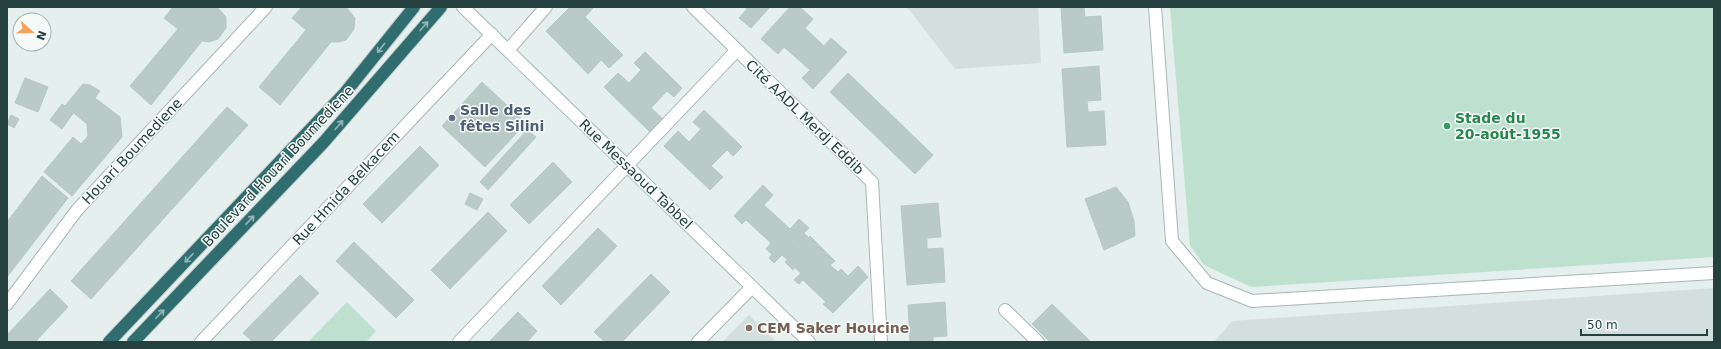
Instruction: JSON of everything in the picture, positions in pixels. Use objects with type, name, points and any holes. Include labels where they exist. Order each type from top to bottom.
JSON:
[{"type":"highway","name":"Boulevard Houari Boumediene","points":[[109,342],[344,94],[414,7]]},
{"type":"highway","name":"Boulevard Houari Boumediene","points":[[133,342],[323,142],[441,7]]},
{"type":"street","name":"Houari Boumediene","points":[[7,304],[77,210],[266,7]]},
{"type":"street","name":"Rue Messaoud Tabbel","points":[[463,7],[809,342]]},
{"type":"street","points":[[508,50],[546,7]]},
{"type":"street","name":"Cité AADL Merdj Eddib","points":[[692,7],[872,182],[881,342]]},
{"type":"street","points":[[1156,7],[1172,241],[1207,283],[1252,300],[1714,273]]},
{"type":"street","name":"Rue Hmida Belkacem","points":[[201,342],[492,34]]},
{"type":"street","points":[[459,342],[737,50]]},
{"type":"street","points":[[698,342],[752,287]]},
{"type":"street","points":[[1005,310],[1038,342]]},
{"type":"shaded area","points":[[907,7],[1038,7],[1041,63],[955,69]]},
{"type":"shaded area","points":[[1714,288],[1714,342],[1214,342],[1232,321]]},
{"type":"shaded area","name":"CEM Saker Houcine","points":[[749,315],[776,342],[722,342]]},
{"type":"green space","name":"Stade du 20-août-1955","points":[[1170,7],[1714,7],[1714,257],[1251,287],[1204,265],[1190,245]]},
{"type":"green space","points":[[347,302],[376,331],[366,342],[308,342]]},
{"type":"building","points":[[173,7],[217,7],[226,17],[226,28],[218,39],[209,42],[202,41],[151,105],[130,86],[178,29],[164,18]]},
{"type":"building","points":[[302,7],[346,7],[355,18],[354,29],[346,40],[331,42],[280,105],[259,87],[306,30],[292,18]]},
{"type":"building","points":[[570,7],[594,7],[585,17],[623,55],[609,68],[601,60],[588,74],[546,31]]},
{"type":"building","points":[[745,7],[770,7],[751,28],[739,18],[747,9]]},
{"type":"building","points":[[790,7],[800,7],[813,19],[805,28],[824,46],[831,38],[847,52],[813,89],[802,78],[810,70],[784,47],[778,54],[761,39]]},
{"type":"building","points":[[1061,7],[1084,7],[1085,17],[1101,16],[1103,50],[1064,53]]},
{"type":"building","points":[[645,52],[682,88],[674,97],[667,91],[651,108],[663,119],[650,132],[604,87],[618,73],[629,83],[641,70],[634,63]]},
{"type":"building","points":[[1099,66],[1101,100],[1087,101],[1088,112],[1104,111],[1106,145],[1067,147],[1062,69]]},
{"type":"building","points":[[848,73],[933,155],[915,174],[830,92]]},
{"type":"building","points":[[25,78],[48,87],[38,112],[15,103]]},
{"type":"building","points":[[482,82],[526,123],[485,167],[442,126]]},
{"type":"building","points":[[83,84],[90,85],[100,91],[95,98],[120,117],[122,137],[72,196],[44,172],[73,137],[81,144],[88,136],[87,124],[65,106]]},
{"type":"building","points":[[62,104],[74,112],[62,129],[50,120]]},
{"type":"building","points":[[227,107],[248,125],[91,299],[71,281]]},
{"type":"building","points":[[704,110],[742,147],[733,156],[727,150],[711,166],[723,177],[710,190],[664,146],[678,131],[689,142],[701,129],[693,122]]},
{"type":"building","points":[[11,115],[19,119],[14,128],[7,124]]},
{"type":"building","points":[[527,130],[536,137],[488,190],[480,182]]},
{"type":"building","points":[[420,146],[439,165],[382,223],[363,204]]},
{"type":"building","points":[[553,162],[572,182],[529,224],[510,205]]},
{"type":"building","points":[[42,176],[68,198],[7,277],[7,222]]},
{"type":"building","points":[[763,185],[773,195],[764,205],[790,229],[799,219],[809,228],[804,233],[808,237],[787,259],[782,255],[774,263],[769,258],[772,254],[766,249],[771,243],[746,220],[742,224],[734,216]]},
{"type":"building","points":[[1116,187],[1128,202],[1134,221],[1135,236],[1104,250],[1085,199]]},
{"type":"building","points":[[470,193],[483,199],[477,210],[465,204]]},
{"type":"building","points":[[938,203],[941,237],[927,238],[927,249],[943,248],[945,282],[907,285],[901,206]]},
{"type":"building","points":[[488,212],[507,231],[450,289],[431,270]]},
{"type":"building","points":[[598,228],[617,246],[561,305],[542,286]]},
{"type":"building","points":[[810,236],[835,261],[830,265],[838,272],[841,269],[848,276],[858,266],[868,277],[833,313],[823,304],[826,302],[803,280],[799,284],[794,280],[801,273],[794,267],[793,270],[785,262]]},
{"type":"building","points":[[354,242],[414,300],[396,318],[336,261]]},
{"type":"building","points":[[651,274],[670,292],[622,342],[605,342],[594,332]]},
{"type":"building","points":[[300,275],[319,293],[271,342],[253,342],[243,333]]},
{"type":"building","points":[[50,289],[68,307],[35,342],[7,342],[7,335]]},
{"type":"building","points":[[945,302],[947,336],[933,337],[933,342],[910,342],[908,305]]},
{"type":"building","points":[[1052,304],[1091,342],[1050,342],[1032,324]]},
{"type":"building","points":[[518,312],[537,331],[527,342],[489,342]]},
{"type":"place","name":"Salle des fêtes Silini","points":[[452,118]]},
{"type":"place","name":"Stade du 20-août-1955","points":[[1447,126]]},
{"type":"place","name":"CEM Saker Houcine","points":[[749,328]]}]
